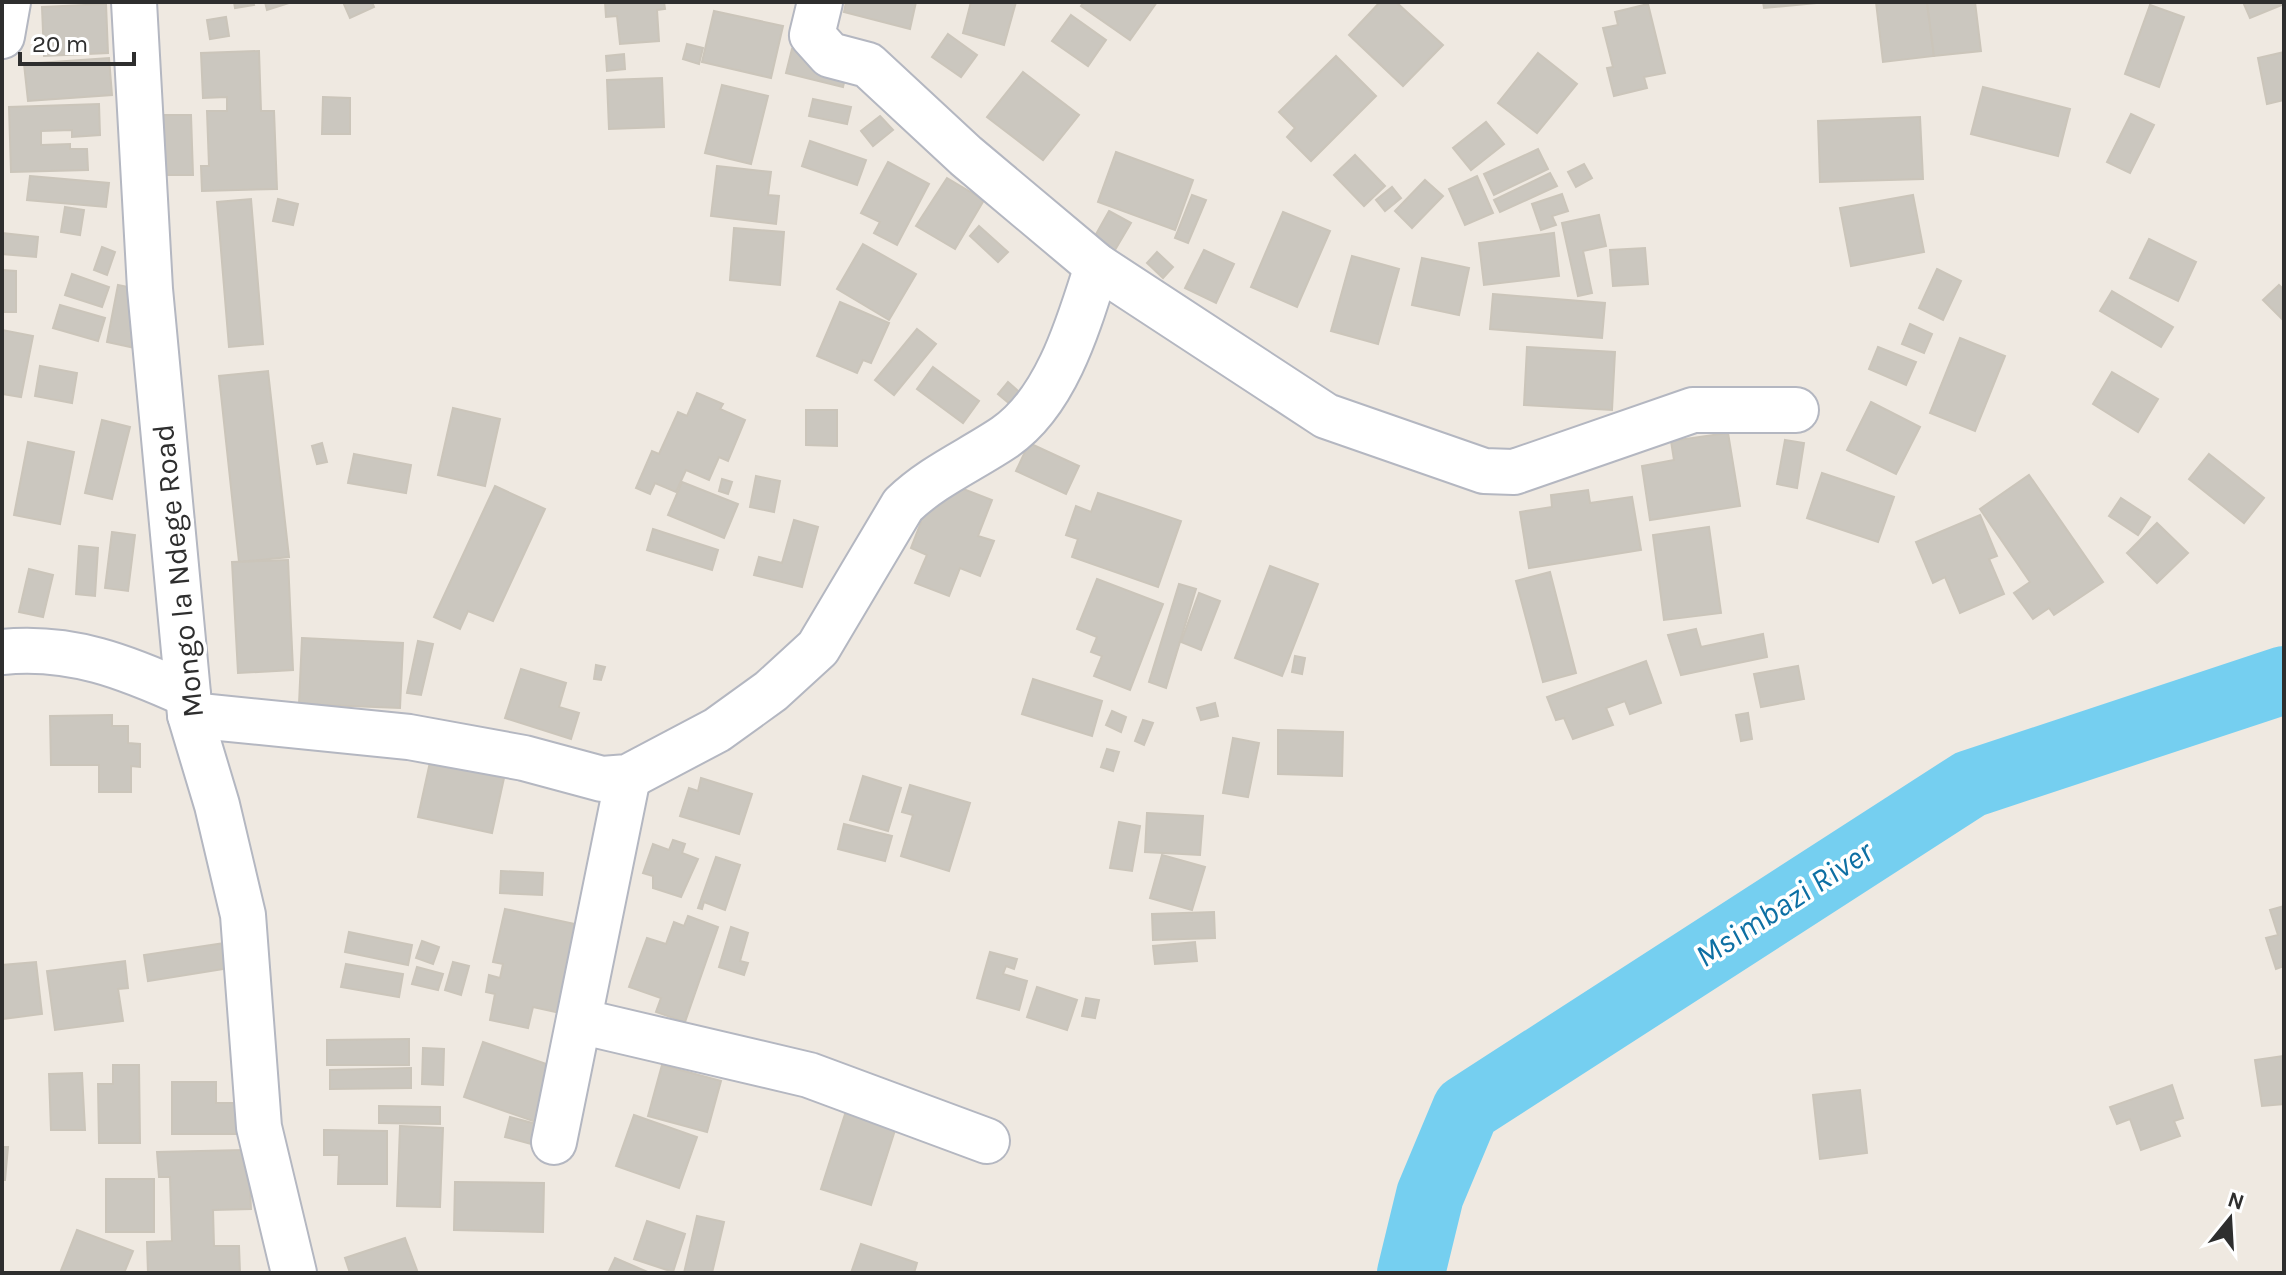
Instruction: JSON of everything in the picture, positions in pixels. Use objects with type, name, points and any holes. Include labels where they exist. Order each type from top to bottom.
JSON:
[{"type":"street","points":[[2,36],[8,2]]},
{"type":"street","name":"Mongo la Ndege Road","points":[[134,2],[150,289],[189,705],[243,915],[259,1127],[294,1273]]},
{"type":"street","points":[[820,2],[812,35],[830,55],[868,65],[966,156],[1097,266],[1326,416],[1484,471],[1514,472],[1693,410],[1796,410]]},
{"type":"street","points":[[2,652],[29,649],[78,653],[123,665],[189,705],[409,737],[524,758],[602,779],[628,777],[717,730],[771,691],[818,648],[903,505],[919,490],[1023,423],[1056,371],[1097,266]]},
{"type":"street","points":[[554,1142],[628,777]]},
{"type":"street","points":[[579,1021],[809,1075],[987,1141]]},
{"type":"building","points":[[234,2],[253,2],[254,5],[235,8]]},
{"type":"building","points":[[265,2],[292,2],[267,10]]},
{"type":"building","points":[[343,2],[372,2],[374,7],[350,18]]},
{"type":"building","points":[[605,2],[664,2],[665,9],[657,10],[659,41],[620,44],[617,16],[606,17]]},
{"type":"building","points":[[846,2],[916,2],[910,29],[844,12]]},
{"type":"building","points":[[971,2],[1016,2],[1004,45],[963,33]]},
{"type":"building","points":[[1084,2],[1157,2],[1130,40],[1081,6]]},
{"type":"building","points":[[1380,2],[1396,2],[1443,45],[1403,86],[1349,35]]},
{"type":"building","points":[[1763,2],[1827,2],[1764,8]]},
{"type":"building","points":[[1876,2],[1927,2],[1934,56],[1883,62]]},
{"type":"building","points":[[1927,2],[1975,2],[1981,51],[1934,56]]},
{"type":"building","points":[[2243,2],[2284,2],[2284,4],[2250,18]]},
{"type":"building","points":[[106,4],[108,53],[44,56],[42,7]]},
{"type":"building","points":[[1648,4],[1665,73],[1644,77],[1647,88],[1614,96],[1607,68],[1613,67],[1603,28],[1618,25],[1615,12]]},
{"type":"building","points":[[2150,5],[2184,17],[2159,87],[2125,74]]},
{"type":"building","points":[[714,11],[783,26],[771,78],[702,62]]},
{"type":"building","points":[[1071,15],[1106,40],[1088,66],[1052,41]]},
{"type":"building","points":[[226,17],[229,36],[210,39],[207,20]]},
{"type":"building","points":[[948,34],[977,55],[961,77],[932,57]]},
{"type":"building","points":[[687,44],[703,48],[699,64],[683,59]]},
{"type":"building","points":[[792,49],[849,62],[843,87],[786,73]]},
{"type":"building","points":[[259,51],[261,111],[274,111],[277,189],[202,191],[201,166],[209,166],[207,111],[227,111],[227,97],[203,98],[201,53]]},
{"type":"building","points":[[2284,52],[2284,100],[2267,104],[2258,58]]},
{"type":"building","points":[[1538,53],[1577,84],[1537,133],[1498,103]]},
{"type":"building","points":[[624,54],[625,69],[607,71],[606,56]]},
{"type":"building","points":[[1336,56],[1376,96],[1311,161],[1287,137],[1295,128],[1279,112]]},
{"type":"building","points":[[109,58],[112,95],[28,101],[24,64]]},
{"type":"building","points":[[1023,72],[1079,115],[1043,160],[987,117]]},
{"type":"building","points":[[662,78],[664,127],[609,129],[607,80]]},
{"type":"building","points":[[722,85],[768,96],[751,164],[705,153]]},
{"type":"building","points":[[1983,87],[2070,109],[2058,156],[1971,134]]},
{"type":"building","points":[[323,97],[350,98],[350,134],[322,134]]},
{"type":"building","points":[[813,99],[851,107],[847,124],[809,116]]},
{"type":"building","points":[[99,104],[100,135],[72,137],[72,130],[41,131],[41,145],[70,144],[70,149],[87,149],[88,170],[11,172],[9,107]]},
{"type":"building","points":[[2131,114],[2154,125],[2130,173],[2107,162]]},
{"type":"building","points":[[161,115],[191,115],[193,175],[163,175]]},
{"type":"building","points":[[880,116],[893,130],[873,146],[861,131]]},
{"type":"building","points":[[1920,117],[1923,179],[1820,182],[1818,121]]},
{"type":"building","points":[[1486,122],[1504,144],[1471,170],[1453,148]]},
{"type":"building","points":[[810,141],[866,160],[857,185],[802,166]]},
{"type":"building","points":[[1538,149],[1548,169],[1494,195],[1484,174]]},
{"type":"building","points":[[1116,152],[1193,180],[1175,230],[1098,202]]},
{"type":"building","points":[[1355,155],[1385,186],[1364,206],[1334,175]]},
{"type":"building","points":[[888,162],[929,184],[897,245],[874,233],[880,222],[861,213]]},
{"type":"building","points":[[1584,164],[1592,178],[1576,187],[1568,172]]},
{"type":"building","points":[[717,166],[771,172],[768,195],[779,196],[776,224],[711,216]]},
{"type":"building","points":[[1550,173],[1557,186],[1500,212],[1494,200]]},
{"type":"building","points":[[30,176],[109,183],[106,207],[27,200]]},
{"type":"building","points":[[1477,176],[1493,213],[1465,225],[1449,189]]},
{"type":"building","points":[[947,178],[984,200],[955,249],[916,226]]},
{"type":"building","points":[[1425,180],[1443,196],[1412,228],[1395,211]]},
{"type":"building","points":[[1392,187],[1401,198],[1385,211],[1376,200]]},
{"type":"building","points":[[1562,194],[1568,211],[1552,216],[1556,225],[1541,230],[1532,204]]},
{"type":"building","points":[[1192,195],[1206,200],[1188,243],[1175,238]]},
{"type":"building","points":[[1913,195],[1924,252],[1851,266],[1840,208]]},
{"type":"building","points":[[251,199],[263,344],[229,347],[217,202]]},
{"type":"building","points":[[278,199],[298,204],[293,225],[273,221]]},
{"type":"building","points":[[65,207],[84,210],[80,235],[61,232]]},
{"type":"building","points":[[1109,211],[1131,223],[1112,255],[1091,243]]},
{"type":"building","points":[[1283,212],[1330,231],[1297,307],[1251,287]]},
{"type":"building","points":[[1599,215],[1606,246],[1583,251],[1592,293],[1578,296],[1562,223]]},
{"type":"building","points":[[979,226],[1008,252],[998,262],[970,236]]},
{"type":"building","points":[[734,228],[784,232],[780,285],[730,280]]},
{"type":"building","points":[[2,233],[38,237],[36,257],[2,254]]},
{"type":"building","points":[[1554,233],[1559,276],[1484,285],[1479,243]]},
{"type":"building","points":[[2149,239],[2196,262],[2178,301],[2130,278]]},
{"type":"building","points":[[863,244],[916,274],[889,320],[837,289]]},
{"type":"building","points":[[102,247],[115,252],[107,275],[94,270]]},
{"type":"building","points":[[1645,248],[1648,284],[1613,286],[1610,250]]},
{"type":"building","points":[[1204,250],[1234,264],[1216,303],[1185,288]]},
{"type":"building","points":[[1157,252],[1173,267],[1163,278],[1147,263]]},
{"type":"building","points":[[1352,256],[1399,269],[1378,344],[1331,331]]},
{"type":"building","points":[[1422,258],[1469,268],[1459,315],[1412,305]]},
{"type":"building","points":[[1937,269],[1961,281],[1943,320],[1919,308]]},
{"type":"building","points":[[2,270],[16,271],[16,312],[2,312]]},
{"type":"building","points":[[72,274],[109,287],[102,307],[65,295]]},
{"type":"building","points":[[118,285],[147,291],[135,348],[107,342]]},
{"type":"building","points":[[2279,285],[2284,290],[2282,319],[2263,300]]},
{"type":"building","points":[[2112,291],[2173,327],[2161,347],[2100,311]]},
{"type":"building","points":[[1493,294],[1605,303],[1602,338],[1490,329]]},
{"type":"building","points":[[840,302],[889,323],[871,363],[863,360],[857,373],[817,356]]},
{"type":"building","points":[[60,305],[105,318],[98,341],[53,328]]},
{"type":"building","points":[[1910,324],[1932,334],[1924,353],[1902,344]]},
{"type":"building","points":[[917,329],[936,344],[894,395],[875,380]]},
{"type":"building","points":[[2,330],[33,336],[21,397],[2,394]]},
{"type":"building","points":[[1960,338],[2005,356],[1975,431],[1930,413]]},
{"type":"building","points":[[1527,347],[1615,352],[1612,410],[1524,405]]},
{"type":"building","points":[[1878,347],[1916,362],[1906,385],[1869,369]]},
{"type":"building","points":[[40,366],[77,373],[72,403],[35,396]]},
{"type":"building","points":[[933,367],[979,401],[963,423],[917,389]]},
{"type":"building","points":[[268,371],[289,557],[239,562],[219,376]]},
{"type":"building","points":[[2112,372],[2158,399],[2138,432],[2093,404]]},
{"type":"building","points":[[1008,382],[1026,398],[1016,409],[998,394]]},
{"type":"building","points":[[697,393],[723,404],[720,409],[745,420],[728,461],[719,457],[709,480],[686,470],[676,492],[655,483],[650,494],[636,488],[652,451],[659,454],[678,412],[687,416]]},
{"type":"building","points":[[1871,402],[1920,427],[1896,474],[1847,450]]},
{"type":"building","points":[[453,408],[500,419],[485,486],[438,475]]},
{"type":"building","points":[[806,410],[837,410],[837,446],[806,445]]},
{"type":"building","points":[[102,420],[130,427],[112,499],[85,493]]},
{"type":"building","points":[[1728,433],[1740,506],[1650,520],[1642,466],[1674,460],[1671,441]]},
{"type":"building","points":[[1785,440],[1804,443],[1797,488],[1777,484]]},
{"type":"building","points":[[28,442],[74,452],[60,524],[14,515]]},
{"type":"building","points":[[322,443],[327,462],[317,464],[312,446]]},
{"type":"building","points":[[1029,443],[1079,466],[1066,494],[1016,471]]},
{"type":"building","points":[[354,454],[411,465],[406,493],[348,483]]},
{"type":"building","points":[[2209,454],[2264,498],[2244,523],[2189,479]]},
{"type":"building","points":[[1822,473],[1894,497],[1878,542],[1807,518]]},
{"type":"building","points":[[2029,475],[2103,582],[2054,615],[2049,608],[2033,619],[2014,593],[2030,582],[1980,509]]},
{"type":"building","points":[[756,476],[780,481],[774,512],[750,507]]},
{"type":"building","points":[[722,479],[732,482],[728,494],[719,491]]},
{"type":"building","points":[[940,480],[992,500],[978,536],[994,541],[980,576],[960,568],[949,596],[915,583],[927,555],[911,548],[921,522],[913,519]]},
{"type":"building","points":[[682,482],[738,504],[724,538],[668,515]]},
{"type":"building","points":[[495,486],[545,509],[493,621],[468,611],[460,629],[434,617]]},
{"type":"building","points":[[1588,490],[1590,503],[1632,497],[1641,550],[1529,568],[1520,512],[1552,507],[1551,495]]},
{"type":"building","points":[[1098,493],[1181,521],[1158,587],[1072,557],[1078,539],[1066,535],[1076,506],[1091,512]]},
{"type":"building","points":[[2121,498],[2150,517],[2138,535],[2109,516]]},
{"type":"building","points":[[1980,515],[1997,556],[1989,559],[2004,594],[1960,613],[1945,577],[1933,583],[1916,542]]},
{"type":"building","points":[[794,520],[818,527],[802,587],[754,575],[759,557],[782,563]]},
{"type":"building","points":[[2157,523],[2188,553],[2157,583],[2127,553]]},
{"type":"building","points":[[1709,527],[1721,613],[1664,620],[1653,535]]},
{"type":"building","points":[[653,529],[718,550],[712,570],[647,550]]},
{"type":"building","points":[[112,532],[135,535],[128,591],[105,588]]},
{"type":"building","points":[[79,546],[98,548],[95,596],[76,594]]},
{"type":"building","points":[[288,560],[293,670],[238,673],[232,562]]},
{"type":"building","points":[[1270,566],[1318,584],[1282,676],[1235,658]]},
{"type":"building","points":[[29,569],[53,575],[43,617],[19,612]]},
{"type":"building","points":[[1550,572],[1576,673],[1543,682],[1516,581]]},
{"type":"building","points":[[1097,579],[1163,604],[1130,690],[1094,676],[1102,656],[1091,652],[1097,637],[1077,629]]},
{"type":"building","points":[[1179,584],[1196,589],[1166,688],[1149,682]]},
{"type":"building","points":[[1199,593],[1220,601],[1201,650],[1181,642]]},
{"type":"building","points":[[1696,629],[1701,647],[1763,634],[1767,657],[1681,675],[1668,635]]},
{"type":"building","points":[[302,638],[403,643],[400,708],[299,704]]},
{"type":"building","points":[[418,641],[433,644],[421,695],[407,693]]},
{"type":"building","points":[[1295,656],[1305,658],[1302,674],[1292,672]]},
{"type":"building","points":[[1646,661],[1661,703],[1630,714],[1625,701],[1606,708],[1613,725],[1573,739],[1564,718],[1556,720],[1547,697]]},
{"type":"building","points":[[596,665],[605,667],[601,680],[594,679]]},
{"type":"building","points":[[1798,666],[1804,699],[1761,707],[1754,674]]},
{"type":"building","points":[[521,669],[566,683],[559,707],[579,713],[571,739],[505,718]]},
{"type":"building","points":[[1033,679],[1102,701],[1092,736],[1022,714]]},
{"type":"building","points":[[1215,703],[1218,716],[1201,720],[1197,708]]},
{"type":"building","points":[[1112,711],[1126,717],[1121,732],[1106,725]]},
{"type":"building","points":[[1748,713],[1752,739],[1741,741],[1736,715]]},
{"type":"building","points":[[112,715],[112,726],[128,726],[128,743],[140,744],[140,767],[131,766],[131,792],[99,792],[99,765],[51,765],[50,716]]},
{"type":"building","points":[[1143,720],[1153,723],[1144,745],[1135,741]]},
{"type":"building","points":[[1278,730],[1343,732],[1342,776],[1278,774]]},
{"type":"building","points":[[1233,738],[1259,743],[1248,797],[1223,793]]},
{"type":"building","points":[[1107,749],[1119,752],[1113,771],[1101,767]]},
{"type":"building","points":[[430,762],[504,778],[492,833],[418,817]]},
{"type":"building","points":[[863,776],[901,788],[888,831],[850,820]]},
{"type":"building","points":[[701,778],[752,794],[739,834],[680,816],[689,788],[698,791]]},
{"type":"building","points":[[910,785],[970,803],[949,871],[901,856],[913,815],[902,812]]},
{"type":"building","points":[[1147,813],[1203,816],[1200,855],[1145,852]]},
{"type":"building","points":[[1119,822],[1140,826],[1132,871],[1110,868]]},
{"type":"building","points":[[844,824],[892,836],[885,861],[838,849]]},
{"type":"building","points":[[673,840],[685,844],[682,853],[698,859],[681,897],[653,888],[653,876],[643,873],[653,844],[669,850]]},
{"type":"building","points":[[1162,855],[1205,867],[1192,910],[1150,898]]},
{"type":"building","points":[[716,857],[740,865],[725,910],[704,902],[702,909],[698,908]]},
{"type":"building","points":[[501,871],[543,873],[542,895],[500,893]]},
{"type":"building","points":[[2284,906],[2284,966],[2276,969],[2266,938],[2278,935],[2270,910]]},
{"type":"building","points":[[505,909],[593,928],[565,1014],[533,1007],[528,1028],[490,1020],[495,994],[486,992],[489,975],[500,978],[503,964],[493,962]]},
{"type":"building","points":[[1214,912],[1215,938],[1153,940],[1152,914]]},
{"type":"building","points":[[688,916],[718,927],[685,1022],[656,1012],[661,998],[629,987],[647,938],[666,944],[674,922],[684,926]]},
{"type":"building","points":[[731,927],[748,933],[740,961],[748,963],[744,975],[719,967]]},
{"type":"building","points":[[349,932],[412,945],[408,965],[345,952]]},
{"type":"building","points":[[422,941],[439,947],[433,964],[416,958]]},
{"type":"building","points":[[1195,942],[1197,961],[1155,964],[1153,946]]},
{"type":"building","points":[[225,943],[230,968],[148,981],[144,955]]},
{"type":"building","points":[[990,952],[1017,959],[1014,969],[1006,966],[1003,974],[1027,981],[1019,1010],[977,998]]},
{"type":"building","points":[[125,961],[128,988],[118,989],[123,1021],[55,1030],[47,971]]},
{"type":"building","points":[[36,962],[42,1014],[2,1019],[2,965]]},
{"type":"building","points":[[453,962],[469,966],[461,995],[445,990]]},
{"type":"building","points":[[346,964],[403,974],[399,997],[341,987]]},
{"type":"building","points":[[417,967],[443,974],[438,990],[412,984]]},
{"type":"building","points":[[1037,987],[1077,1000],[1067,1030],[1027,1017]]},
{"type":"building","points":[[1086,998],[1099,1000],[1095,1018],[1082,1016]]},
{"type":"building","points":[[409,1039],[409,1065],[327,1065],[327,1040]]},
{"type":"building","points":[[483,1042],[555,1067],[536,1122],[464,1097]]},
{"type":"building","points":[[423,1048],[444,1049],[443,1085],[422,1084]]},
{"type":"building","points":[[2284,1056],[2284,1104],[2262,1106],[2255,1060]]},
{"type":"building","points":[[113,1065],[139,1065],[140,1143],[99,1143],[98,1084],[113,1084]]},
{"type":"building","points":[[662,1065],[721,1081],[707,1132],[648,1116]]},
{"type":"building","points":[[411,1068],[411,1088],[330,1089],[330,1070]]},
{"type":"building","points":[[82,1073],[85,1130],[51,1130],[49,1074]]},
{"type":"building","points":[[172,1082],[216,1082],[216,1103],[244,1103],[245,1134],[172,1134]]},
{"type":"building","points":[[2172,1085],[2183,1118],[2174,1121],[2180,1136],[2141,1150],[2130,1119],[2117,1124],[2110,1107]]},
{"type":"building","points":[[1860,1090],[1867,1153],[1820,1159],[1813,1095]]},
{"type":"building","points":[[379,1106],[440,1107],[440,1124],[379,1123]]},
{"type":"building","points":[[847,1108],[897,1124],[871,1205],[821,1189]]},
{"type":"building","points":[[634,1115],[697,1137],[679,1188],[616,1166]]},
{"type":"building","points":[[510,1117],[540,1125],[535,1145],[505,1137]]},
{"type":"building","points":[[400,1126],[443,1128],[440,1207],[397,1206]]},
{"type":"building","points":[[324,1130],[387,1131],[387,1184],[338,1184],[339,1155],[324,1155]]},
{"type":"building","points":[[2,1147],[8,1147],[5,1180],[2,1180]]},
{"type":"building","points":[[244,1150],[244,1166],[263,1166],[263,1188],[250,1189],[251,1209],[213,1210],[214,1246],[239,1246],[240,1273],[148,1273],[147,1242],[172,1241],[170,1177],[159,1177],[157,1152]]},
{"type":"building","points":[[106,1179],[154,1179],[154,1232],[106,1232]]},
{"type":"building","points":[[455,1182],[544,1183],[543,1232],[454,1230]]},
{"type":"building","points":[[697,1216],[724,1222],[712,1273],[684,1273]]},
{"type":"building","points":[[647,1221],[685,1234],[673,1272],[634,1259]]},
{"type":"building","points":[[77,1230],[133,1251],[124,1273],[60,1273]]},
{"type":"building","points":[[405,1238],[418,1273],[350,1273],[345,1258]]},
{"type":"building","points":[[861,1244],[917,1263],[914,1273],[851,1273]]},
{"type":"building","points":[[615,1258],[650,1273],[608,1273]]},
{"type":"waterway","name":"Msimbazi River","points":[[1411,1273],[1430,1195],[1466,1109],[1970,784],[2284,680]]}]
